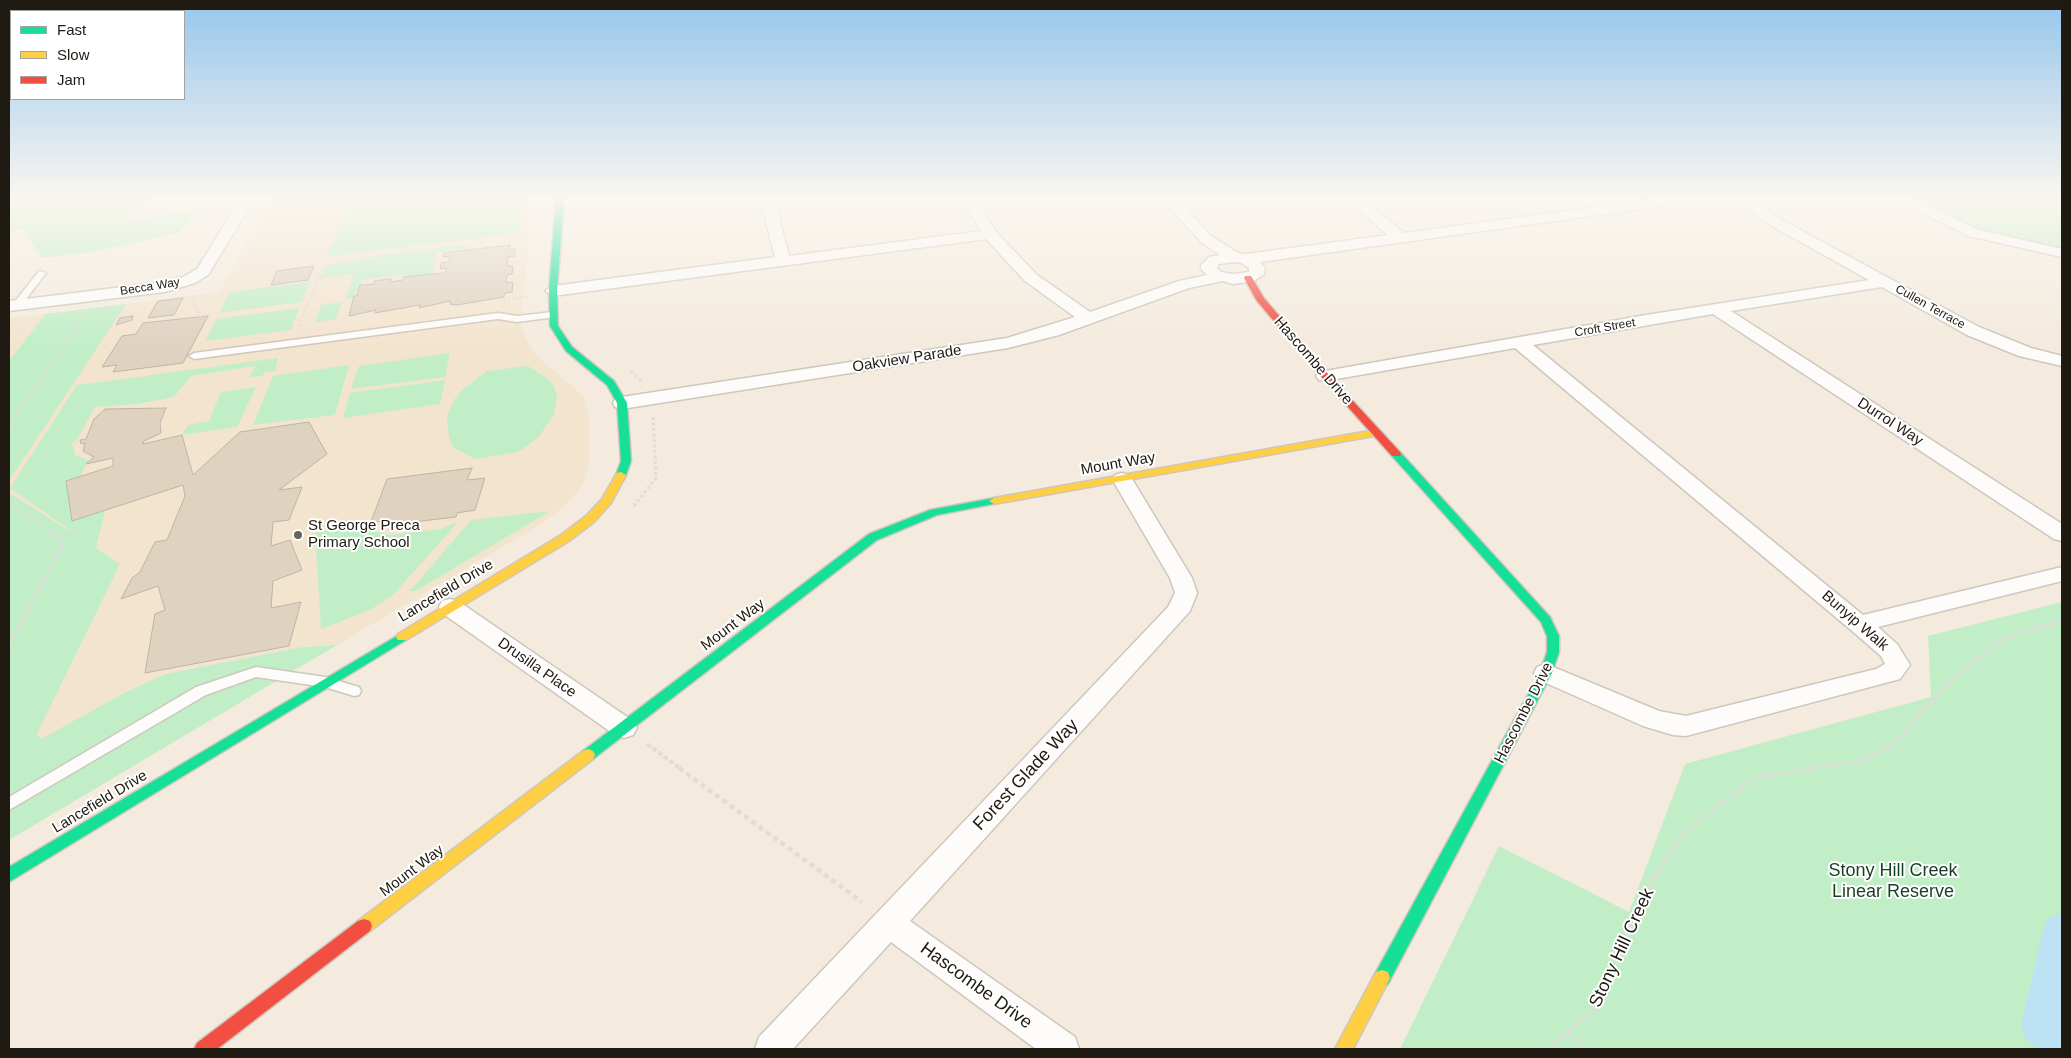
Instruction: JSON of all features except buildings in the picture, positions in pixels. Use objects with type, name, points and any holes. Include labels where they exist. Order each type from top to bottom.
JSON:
[{"type":"street","name":"Becca Way","points":[[13,305],[166,287],[203,272],[218,247]]},
{"type":"street","name":"Lancefield Drive","points":[[9,875],[565,538],[590,519],[607,501],[619,483],[626,461],[622,403],[611,383],[560,338],[554,326],[552,315],[556,247]]},
{"type":"street","points":[[780,247],[783,260]]},
{"type":"street","points":[[553,291],[884,247]]},
{"type":"street","points":[[1002,247],[1031,278],[1088,319]]},
{"type":"street","points":[[1214,247],[1233,268]]},
{"type":"street","name":"Oakview Parade","points":[[622,403],[1008,343],[1088,319],[1233,268],[1297,254],[1343,247]]},
{"type":"street","name":"Cullen Terrace","points":[[1822,247],[1989,339],[2025,352],[2062,361]]},
{"type":"street","points":[[2037,247],[2062,253]]},
{"type":"street","name":"Hascombe Drive","points":[[1233,268],[1375,433],[1546,620],[1553,636],[1554,652],[1546,672],[1344,1049]]},
{"type":"street","name":"Croft Street","points":[[1325,376],[1646,320],[1885,282]]},
{"type":"street","name":"Durrol Way","points":[[1718,310],[2062,534]]},
{"type":"street","name":"Bunyip Walk","points":[[1520,342],[1859,624],[1895,656],[1898,665],[1891,673],[1686,726],[1672,725],[1652,719],[1546,672]]},
{"type":"street","name":"Mount Way","points":[[203,1049],[873,537],[934,512],[1375,433]]},
{"type":"street","name":"Forest Glade Way","points":[[772,1049],[1178,611],[1186,593],[1181,578],[1122,478]]},
{"type":"street","points":[[1859,624],[2062,574]]},
{"type":"street","name":"Drusilla Place","points":[[450,607],[624,728]]},
{"type":"street","name":"Hascombe Drive","points":[[889,923],[1063,1049]]},
{"type":"lane","points":[[13,305],[42,273]]},
{"type":"lane","points":[[194,356],[498,316],[517,319],[552,315]]},
{"type":"lane","points":[[9,804],[201,691],[256,672],[325,682],[354,691]]},
{"type":"path","points":[[327,255],[330,247]]},
{"type":"path","points":[[308,328],[298,329],[323,266]]},
{"type":"path","points":[[9,426],[97,295]]},
{"type":"path","points":[[190,295],[201,317]]},
{"type":"path","points":[[496,301],[530,296]]},
{"type":"path","points":[[627,368],[646,385],[652,399],[656,478],[628,513]]},
{"type":"path","points":[[9,501],[64,542],[9,646]]},
{"type":"path","name":"Stony Hill Creek","points":[[1546,1049],[1595,1011],[1642,897],[1685,831],[1757,777],[1864,760],[1892,746],[1952,680],[2003,639],[2062,621]]},
{"type":"path","points":[[646,743],[862,902]]},
{"type":"path","points":[[1566,1034],[1588,1049]]},
{"type":"shaded area","name":"St George Preca Primary School","points":[[244,247],[528,247],[521,325],[530,347],[537,357],[578,391],[584,399],[589,417],[589,463],[583,484],[568,503],[544,522],[337,645],[302,647],[165,674],[128,691],[41,740],[37,734],[120,564],[9,493],[9,481],[126,304],[220,292]]},
{"type":"shaded area","points":[[45,314],[9,361],[9,318]]},
{"type":"green space","points":[[34,247],[114,247],[94,252],[41,258]]},
{"type":"green space","points":[[331,247],[400,247],[328,256]]},
{"type":"green space","points":[[448,247],[467,247],[467,249],[437,252],[432,274],[404,277],[404,274],[362,280],[358,291],[354,292],[353,298],[346,299],[354,274],[319,278],[325,272],[323,266],[377,256]]},
{"type":"green space","points":[[310,282],[302,302],[219,313],[230,292]]},
{"type":"green space","points":[[342,302],[335,319],[315,322],[321,305]]},
{"type":"green space","points":[[126,304],[9,481],[9,361],[45,314]]},
{"type":"green space","points":[[299,308],[291,330],[205,341],[216,319]]},
{"type":"green space","points":[[450,353],[445,377],[351,389],[359,366]]},
{"type":"green space","points":[[278,358],[275,371],[265,372],[262,376],[249,378],[255,366],[191,376],[174,397],[138,404],[95,407],[78,438],[72,443],[75,455],[90,461],[86,464],[81,476],[66,481],[72,521],[105,510],[96,548],[120,564],[37,734],[41,739],[128,691],[165,674],[302,647],[337,645],[9,840],[9,493],[83,539],[10,488],[77,385]]},
{"type":"green space","points":[[349,365],[335,415],[253,425],[273,376]]},
{"type":"green space","points":[[528,366],[553,384],[557,396],[554,415],[537,439],[518,452],[475,459],[453,447],[449,437],[447,417],[454,400],[462,390],[487,371]]},
{"type":"green space","points":[[445,380],[440,404],[343,418],[350,393]]},
{"type":"green space","points":[[256,387],[237,427],[182,435],[188,425],[209,421],[221,392]]},
{"type":"green space","points":[[550,511],[416,591],[410,591],[471,520]]},
{"type":"green space","points":[[459,521],[393,595],[370,610],[321,629],[315,533],[344,526],[343,532],[368,530],[391,535],[441,529]]},
{"type":"green space","name":"Stony Hill Creek Linear Reserve","points":[[2062,602],[2062,1049],[1400,1049],[1499,846],[1629,912],[1685,764],[1931,697],[1928,636]]},
{"type":"waterway","name":"Stony Hill Creek","points":[[2062,930],[2041,1026],[2062,1044]]},
{"type":"traffic: fast","points":[[556,247],[553,291],[554,326],[569,349],[611,383],[622,403],[626,461],[621,475]]},
{"type":"traffic: fast","points":[[1382,978],[1546,673],[1553,652],[1553,636],[1546,620],[1396,454]]},
{"type":"traffic: fast","points":[[588,755],[873,537],[934,512],[994,501]]},
{"type":"traffic: fast","points":[[9,875],[402,637]]},
{"type":"traffic: slow","points":[[994,501],[1375,433]]},
{"type":"traffic: slow","points":[[402,637],[565,538],[590,519],[607,501],[621,475]]},
{"type":"traffic: slow","points":[[364,926],[588,755]]},
{"type":"traffic: slow","points":[[1344,1049],[1382,978]]},
{"type":"traffic: jam","points":[[1248,278],[1260,299],[1325,376],[1396,454]]},
{"type":"traffic: jam","points":[[203,1049],[364,926]]},
{"type":"place","name":"St George Preca Primary School","points":[[298,535]]}]
